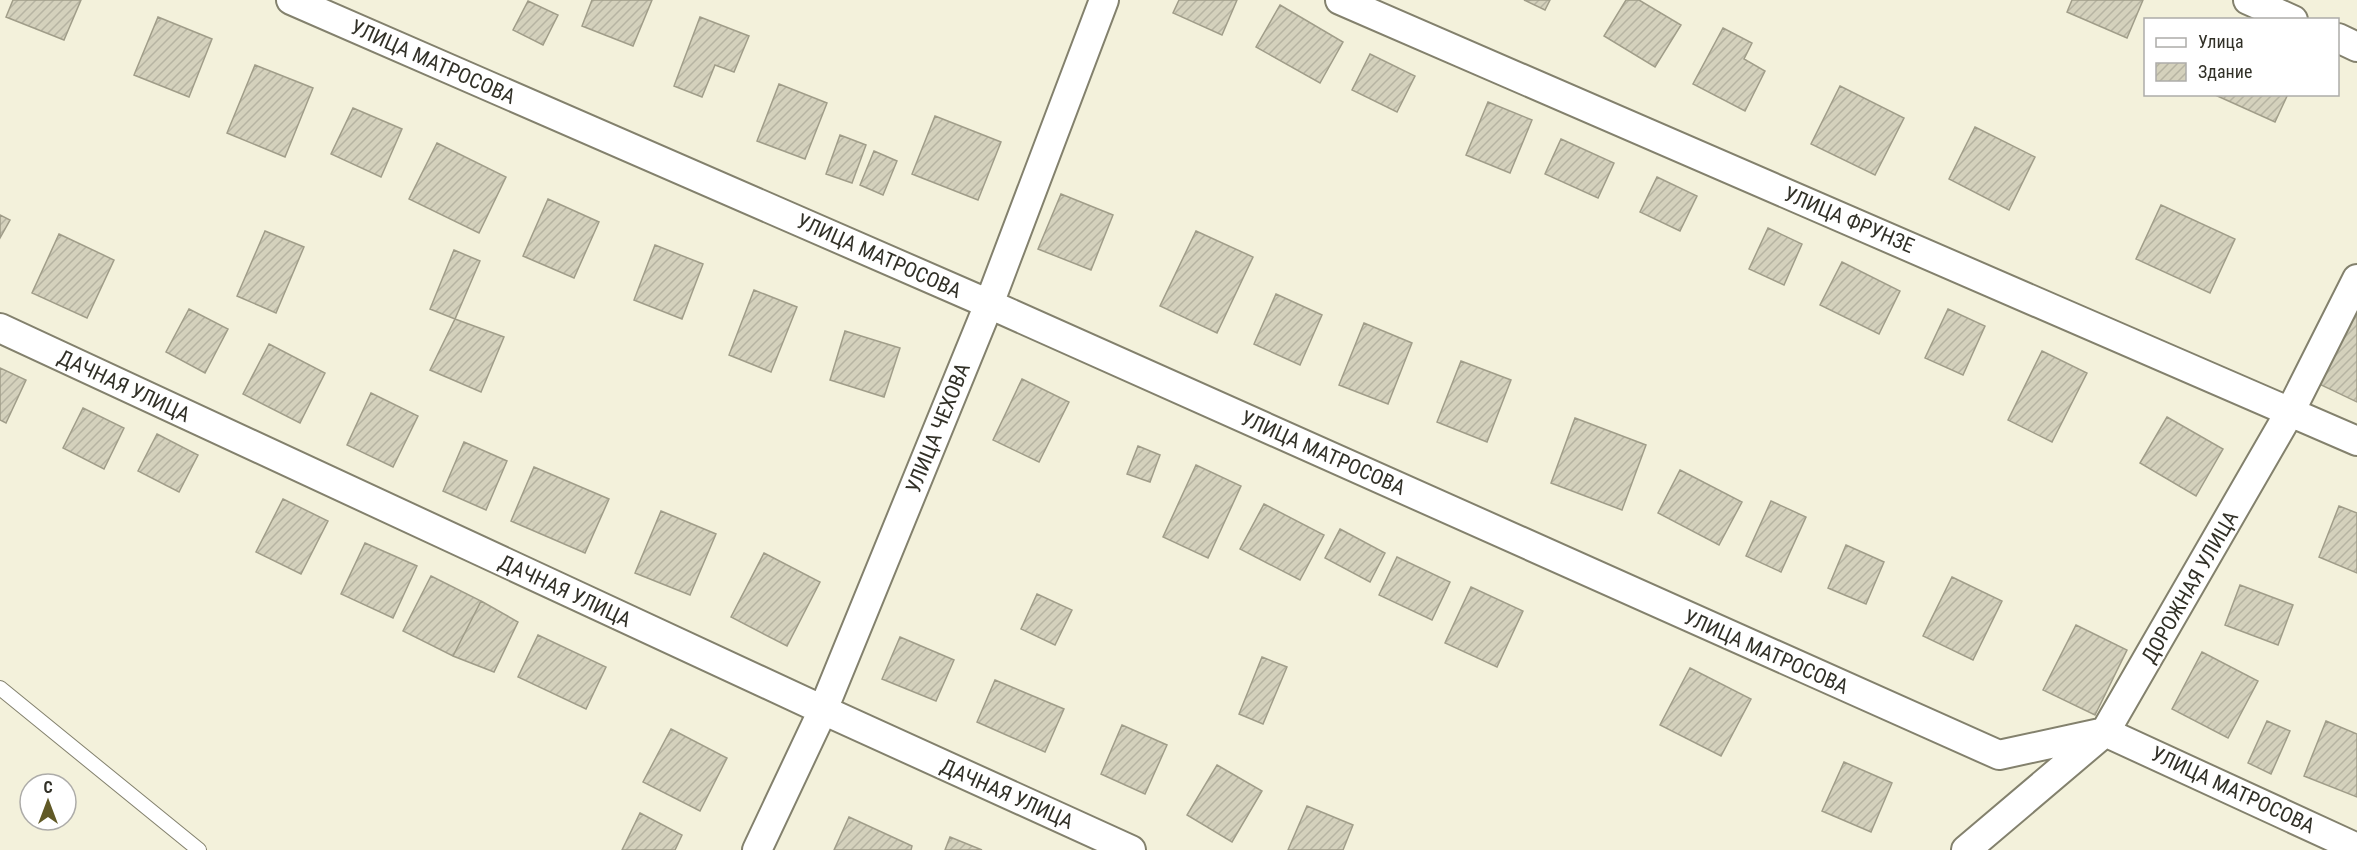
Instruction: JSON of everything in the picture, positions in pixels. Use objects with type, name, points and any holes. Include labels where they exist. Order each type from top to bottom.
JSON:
[{"type":"street","name":"УЛИЦА МАТРОСОВА","points":[[291,0],[989,304],[1999,755],[2105,732],[2357,848]]},
{"type":"street","name":"УЛИЦА ЧЕХОВА","points":[[757,850],[823,710],[989,304],[1104,0]]},
{"type":"street","name":"УЛИЦА ФРУНЗЕ","points":[[1340,0],[2357,441]]},
{"type":"street","points":[[2248,0],[2288,18]]},
{"type":"street","points":[[2339,39],[2357,47]]},
{"type":"street","name":"ДОРОЖНАЯ УЛИЦА","points":[[1966,850],[2105,732],[2291,411],[2357,279]]},
{"type":"street","name":"ДАЧНАЯ УЛИЦА","points":[[0,328],[823,710],[1131,850]]},
{"type":"lane","points":[[0,688],[199,850]]},
{"type":"building","points":[[13,0],[81,0],[64,40],[6,17]]},
{"type":"building","points":[[592,0],[652,0],[633,46],[582,26]]},
{"type":"building","points":[[1179,0],[1237,0],[1222,35],[1173,13]]},
{"type":"building","points":[[1524,0],[1550,0],[1545,10]]},
{"type":"building","points":[[1626,0],[1639,0],[1681,25],[1655,67],[1604,36]]},
{"type":"building","points":[[2072,0],[2143,0],[2127,38],[2067,12]]},
{"type":"building","points":[[528,1],[558,15],[543,45],[513,30]]},
{"type":"building","points":[[1280,5],[1343,42],[1320,83],[1256,47]]},
{"type":"building","points":[[158,17],[212,39],[189,97],[134,75]]},
{"type":"building","points":[[700,17],[749,36],[734,72],[715,65],[702,97],[674,86]]},
{"type":"building","points":[[1723,28],[1752,43],[1744,59],[1765,71],[1745,111],[1693,84]]},
{"type":"building","points":[[1370,54],[1415,76],[1397,112],[1352,90]]},
{"type":"building","points":[[255,65],[313,88],[285,157],[227,133]]},
{"type":"building","points":[[779,84],[827,103],[805,159],[757,141]]},
{"type":"building","points":[[1840,86],[1904,118],[1875,175],[1811,144]]},
{"type":"building","points":[[2217,96],[2287,96],[2275,122]]},
{"type":"building","points":[[1488,102],[1532,120],[1510,173],[1466,155]]},
{"type":"building","points":[[353,108],[402,129],[381,177],[331,154]]},
{"type":"building","points":[[935,116],[1001,142],[978,200],[912,174]]},
{"type":"building","points":[[1975,127],[2035,157],[2009,210],[1949,179]]},
{"type":"building","points":[[840,135],[866,145],[852,183],[826,174]]},
{"type":"building","points":[[1561,139],[1614,163],[1598,198],[1545,174]]},
{"type":"building","points":[[437,143],[506,177],[479,233],[409,199]]},
{"type":"building","points":[[874,151],[897,161],[883,195],[860,185]]},
{"type":"building","points":[[1657,177],[1697,196],[1680,231],[1640,212]]},
{"type":"building","points":[[1061,194],[1113,215],[1091,270],[1038,249]]},
{"type":"building","points":[[548,199],[599,222],[574,278],[523,256]]},
{"type":"building","points":[[2161,205],[2235,239],[2210,293],[2136,259]]},
{"type":"building","points":[[0,215],[10,220],[0,238]]},
{"type":"building","points":[[1768,228],[1802,244],[1784,285],[1749,269]]},
{"type":"building","points":[[265,231],[304,247],[276,313],[237,296]]},
{"type":"building","points":[[1196,231],[1253,257],[1217,333],[1160,306]]},
{"type":"building","points":[[59,234],[114,260],[87,318],[32,293]]},
{"type":"building","points":[[655,245],[703,264],[682,319],[634,300]]},
{"type":"building","points":[[454,250],[480,261],[455,319],[430,309]]},
{"type":"building","points":[[1842,262],[1900,291],[1879,334],[1820,305]]},
{"type":"building","points":[[754,290],[797,307],[771,372],[729,355]]},
{"type":"building","points":[[1276,294],[1322,315],[1300,365],[1254,344]]},
{"type":"building","points":[[2357,306],[2357,402],[2317,383]]},
{"type":"building","points":[[189,309],[228,329],[205,373],[166,352]]},
{"type":"building","points":[[1948,309],[1985,326],[1963,375],[1925,358]]},
{"type":"building","points":[[455,319],[504,337],[481,392],[430,370]]},
{"type":"building","points":[[1364,323],[1412,343],[1388,404],[1339,385]]},
{"type":"building","points":[[845,331],[900,348],[884,397],[830,380]]},
{"type":"building","points":[[269,344],[325,373],[300,423],[243,394]]},
{"type":"building","points":[[2042,351],[2087,373],[2052,442],[2008,420]]},
{"type":"building","points":[[1461,361],[1511,380],[1487,442],[1437,422]]},
{"type":"building","points":[[0,368],[26,380],[6,423],[0,420]]},
{"type":"building","points":[[1022,379],[1069,402],[1039,462],[993,440]]},
{"type":"building","points":[[371,393],[418,416],[393,467],[347,445]]},
{"type":"building","points":[[83,408],[124,428],[104,469],[63,448]]},
{"type":"building","points":[[2167,417],[2223,449],[2196,496],[2140,463]]},
{"type":"building","points":[[1575,418],[1646,445],[1622,510],[1551,483]]},
{"type":"building","points":[[157,434],[198,455],[179,492],[138,471]]},
{"type":"building","points":[[464,442],[507,461],[486,510],[443,491]]},
{"type":"building","points":[[1138,446],[1160,455],[1150,482],[1127,474]]},
{"type":"building","points":[[1196,465],[1241,486],[1208,558],[1163,537]]},
{"type":"building","points":[[534,467],[609,499],[585,553],[511,521]]},
{"type":"building","points":[[1680,470],[1742,502],[1719,545],[1658,513]]},
{"type":"building","points":[[283,499],[328,521],[301,574],[256,552]]},
{"type":"building","points":[[1771,501],[1806,517],[1781,572],[1746,556]]},
{"type":"building","points":[[1264,504],[1324,535],[1300,580],[1240,549]]},
{"type":"building","points":[[2339,506],[2357,513],[2357,573],[2319,557]]},
{"type":"building","points":[[661,511],[716,534],[690,595],[635,573]]},
{"type":"building","points":[[1340,529],[1385,553],[1370,582],[1325,558]]},
{"type":"building","points":[[365,543],[417,566],[393,618],[341,594]]},
{"type":"building","points":[[1846,545],[1884,562],[1866,604],[1828,588]]},
{"type":"building","points":[[764,553],[820,582],[787,646],[731,617]]},
{"type":"building","points":[[1397,557],[1450,582],[1432,620],[1379,595]]},
{"type":"building","points":[[431,576],[481,601],[453,656],[403,631]]},
{"type":"building","points":[[1952,577],[2002,601],[1973,660],[1923,636]]},
{"type":"building","points":[[2240,585],[2293,605],[2278,645],[2225,625]]},
{"type":"building","points":[[1471,587],[1523,611],[1497,667],[1445,643]]},
{"type":"building","points":[[1037,594],[1072,610],[1055,645],[1021,629]]},
{"type":"building","points":[[481,601],[518,622],[494,672],[453,656]]},
{"type":"building","points":[[2076,625],[2127,650],[2095,715],[2043,690]]},
{"type":"building","points":[[538,635],[606,667],[586,709],[518,677]]},
{"type":"building","points":[[900,637],[954,660],[936,701],[882,679]]},
{"type":"building","points":[[2202,652],[2258,681],[2228,738],[2172,709]]},
{"type":"building","points":[[1262,657],[1287,667],[1263,724],[1239,714]]},
{"type":"building","points":[[1690,668],[1751,699],[1721,756],[1660,725]]},
{"type":"building","points":[[995,680],[1064,709],[1045,752],[977,722]]},
{"type":"building","points":[[2267,721],[2290,731],[2271,774],[2248,763]]},
{"type":"building","points":[[2326,721],[2357,734],[2357,797],[2304,776]]},
{"type":"building","points":[[1122,725],[1167,745],[1145,794],[1101,774]]},
{"type":"building","points":[[671,729],[727,758],[700,811],[643,782]]},
{"type":"building","points":[[1844,762],[1892,783],[1871,832],[1822,811]]},
{"type":"building","points":[[1217,765],[1262,791],[1232,842],[1187,815]]},
{"type":"building","points":[[1307,806],[1353,825],[1343,850],[1288,850]]},
{"type":"building","points":[[640,813],[682,835],[675,850],[622,850]]},
{"type":"building","points":[[849,817],[912,846],[911,850],[834,850]]},
{"type":"building","points":[[950,837],[982,850],[945,850]]}]
